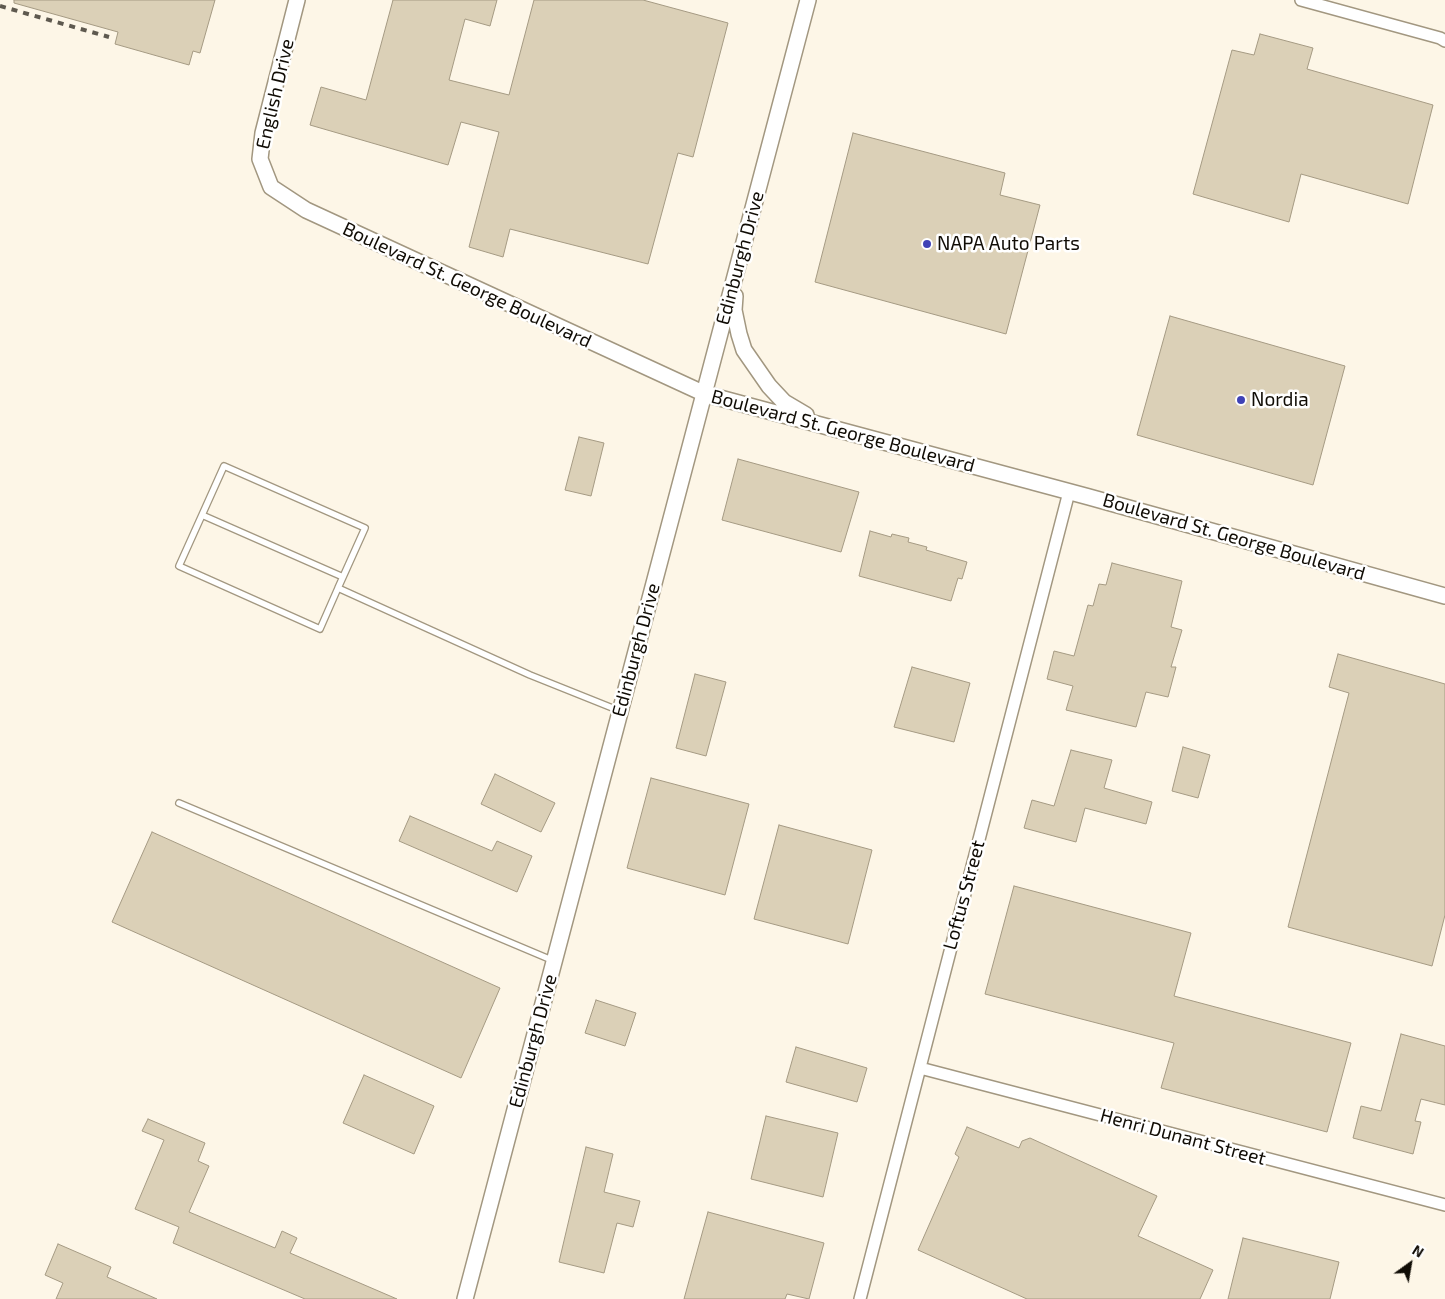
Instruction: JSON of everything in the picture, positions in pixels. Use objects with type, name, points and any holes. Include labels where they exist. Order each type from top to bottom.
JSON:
[{"type":"street","name":"English Drive","points":[[271,187],[260,159],[263,133],[297,0]]},
{"type":"street","name":"Edinburgh Drive","points":[[465,1299],[808,0]]},
{"type":"street","points":[[1301,0],[1440,38],[1445,41]]},
{"type":"street","name":"Boulevard St. George Boulevard","points":[[271,187],[306,210],[705,394],[1445,596]]},
{"type":"street","points":[[736,271],[734,310],[738,334],[744,350],[764,379],[784,402],[823,425]]},
{"type":"street","name":"Loftus Street","points":[[860,1299],[1068,492]]},
{"type":"street","name":"Henri Dunant Street","points":[[920,1068],[1445,1205]]},
{"type":"lane","points":[[224,466],[365,528],[343,577],[320,629],[179,566],[224,466]]},
{"type":"lane","points":[[202,515],[343,577]]},
{"type":"lane","points":[[338,588],[530,675],[620,711]]},
{"type":"lane","points":[[179,803],[554,961]]},
{"type":"building","points":[[14,0],[215,0],[200,53],[193,51],[189,65],[115,44],[118,32],[14,3]]},
{"type":"building","points":[[393,0],[497,0],[490,26],[465,19],[449,80],[509,95],[534,0],[643,0],[728,23],[693,157],[678,153],[648,264],[510,229],[503,257],[469,247],[499,132],[461,122],[448,165],[310,125],[321,87],[366,100]]},
{"type":"building","points":[[1260,34],[1313,48],[1307,69],[1433,105],[1408,204],[1301,174],[1289,222],[1193,194],[1232,50],[1254,55]]},
{"type":"building","name":"NAPA Auto Parts","points":[[853,133],[1005,173],[1000,195],[1040,205],[1006,334],[815,282]]},
{"type":"building","name":"Nordia","points":[[1170,316],[1345,366],[1313,485],[1137,435]]},
{"type":"building","points":[[579,437],[604,443],[591,496],[565,490]]},
{"type":"building","points":[[738,459],[859,492],[841,552],[722,520]]},
{"type":"building","points":[[870,531],[891,537],[892,534],[909,538],[908,542],[927,547],[926,550],[967,562],[962,579],[958,578],[951,601],[859,576]]},
{"type":"building","points":[[1112,563],[1182,581],[1171,627],[1182,630],[1171,667],[1176,667],[1168,697],[1146,692],[1136,727],[1066,710],[1073,686],[1047,679],[1054,651],[1074,656],[1088,605],[1093,606],[1099,584],[1106,585]]},
{"type":"building","points":[[1338,654],[1445,684],[1445,915],[1432,966],[1288,927],[1349,693],[1329,687]]},
{"type":"building","points":[[912,667],[970,683],[954,742],[894,727]]},
{"type":"building","points":[[695,674],[726,682],[706,756],[676,748]]},
{"type":"building","points":[[1183,747],[1210,755],[1198,798],[1172,791]]},
{"type":"building","points":[[1071,750],[1112,760],[1104,788],[1152,802],[1146,824],[1085,808],[1076,842],[1024,828],[1032,800],[1054,806]]},
{"type":"building","points":[[495,774],[555,803],[541,832],[481,804]]},
{"type":"building","points":[[651,778],[749,804],[725,895],[627,868]]},
{"type":"building","points":[[410,816],[492,851],[497,841],[532,856],[517,892],[399,841]]},
{"type":"building","points":[[779,825],[872,850],[848,944],[754,919]]},
{"type":"building","points":[[152,832],[500,988],[461,1078],[112,922]]},
{"type":"building","points":[[1014,886],[1191,933],[1174,996],[1351,1043],[1327,1132],[1161,1088],[1174,1043],[985,994]]},
{"type":"building","points":[[596,1000],[636,1013],[625,1046],[585,1033]]},
{"type":"building","points":[[1401,1034],[1445,1046],[1445,1105],[1421,1099],[1415,1121],[1421,1122],[1413,1154],[1353,1138],[1361,1106],[1381,1111]]},
{"type":"building","points":[[796,1047],[867,1068],[857,1102],[786,1082]]},
{"type":"building","points":[[364,1075],[434,1106],[414,1154],[343,1123]]},
{"type":"building","points":[[766,1116],[838,1133],[823,1197],[751,1179]]},
{"type":"building","points":[[148,1119],[205,1143],[198,1161],[209,1166],[189,1212],[275,1248],[282,1231],[297,1238],[290,1253],[397,1299],[305,1299],[173,1243],[179,1227],[135,1209],[164,1140],[142,1131]]},
{"type":"building","points":[[967,1127],[1019,1148],[1022,1141],[1030,1138],[1157,1196],[1138,1236],[1213,1270],[1200,1299],[1027,1299],[918,1250],[959,1157],[955,1154]]},
{"type":"building","points":[[586,1147],[613,1154],[604,1192],[640,1201],[633,1227],[617,1223],[604,1273],[559,1262]]},
{"type":"building","points":[[708,1212],[824,1243],[809,1299],[787,1294],[785,1299],[684,1299]]},
{"type":"building","points":[[1243,1238],[1339,1262],[1330,1299],[1228,1299]]},
{"type":"building","points":[[58,1244],[111,1267],[107,1277],[157,1299],[56,1299],[63,1283],[45,1275]]},
{"type":"railway","points":[[0,6],[109,37]]},
{"type":"place","name":"NAPA Auto Parts","points":[[927,244]]},
{"type":"place","name":"Nordia","points":[[1241,400]]}]
